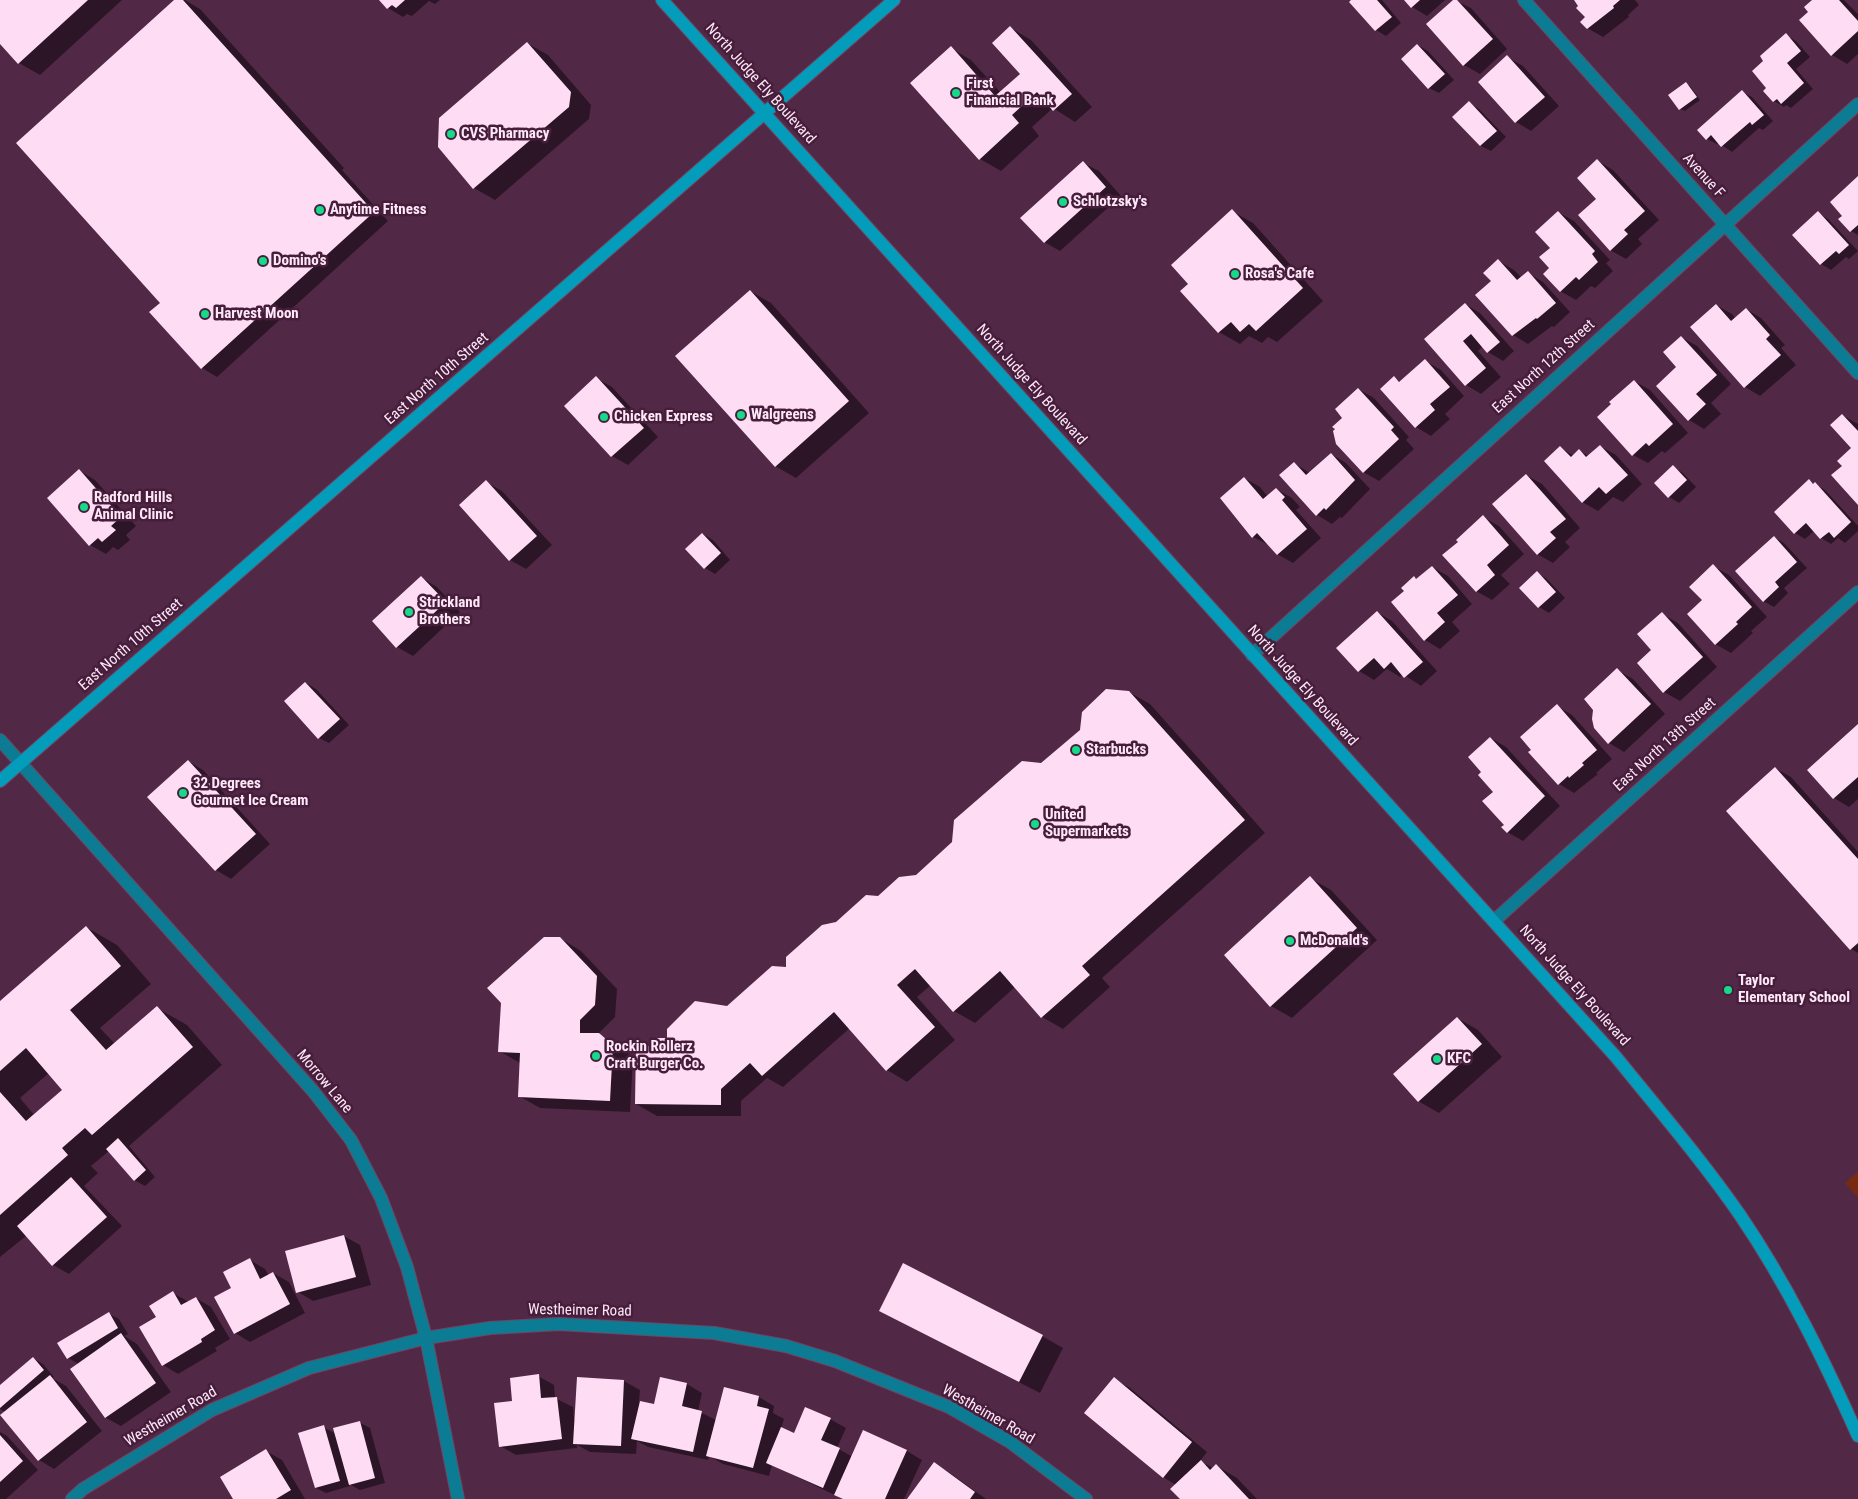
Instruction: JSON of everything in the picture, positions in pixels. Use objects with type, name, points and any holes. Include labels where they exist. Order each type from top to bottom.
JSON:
[{"type":"main road","name":"North Judge Ely Boulevard","points":[[662,0],[1616,1057],[1681,1137],[1740,1215],[1790,1297],[1830,1373],[1858,1436]]},
{"type":"main road","name":"East North 10th Street","points":[[0,781],[894,0]]},
{"type":"street","name":"Avenue F","points":[[1524,0],[1858,373]]},
{"type":"street","name":"East North 12th Street","points":[[1252,655],[1858,104]]},
{"type":"street","name":"East North 13th Street","points":[[1494,922],[1858,592]]},
{"type":"street","name":"Morrow Lane","points":[[0,740],[313,1091],[351,1140],[381,1198],[407,1267],[426,1338],[458,1499]]},
{"type":"street","name":"Westheimer Road","points":[[72,1499],[83,1489],[212,1410],[309,1368],[426,1338],[490,1328],[559,1324],[714,1333],[786,1346],[835,1361],[949,1407],[1010,1442],[1086,1499]]},
{"type":"shaded area","points":[[1858,1172],[1858,1198],[1845,1183]]},
{"type":"building","points":[[0,0],[88,0],[18,64],[0,44]]},
{"type":"building","points":[[174,0],[183,0],[374,212],[201,369],[149,312],[160,303],[16,143]]},
{"type":"building","points":[[379,0],[405,0],[396,8],[392,5],[387,9]]},
{"type":"building","points":[[1351,0],[1377,0],[1392,17],[1375,31],[1349,2]]},
{"type":"building","points":[[1404,0],[1420,0],[1411,8]]},
{"type":"building","points":[[1453,0],[1457,0],[1493,39],[1463,66],[1426,24]]},
{"type":"building","points":[[1574,0],[1620,0],[1613,6],[1614,8],[1587,29],[1580,22],[1585,17],[1576,8],[1578,6]]},
{"type":"building","points":[[1812,0],[1839,0],[1858,21],[1858,31],[1831,56],[1799,20],[1808,12],[1804,7]]},
{"type":"building","name":"First Financial Bank","points":[[1010,26],[1072,94],[1053,111],[1037,92],[1012,115],[1019,123],[979,160],[910,83],[951,46],[995,96],[1020,74],[992,43]]},
{"type":"building","points":[[1786,33],[1801,51],[1787,63],[1804,83],[1781,104],[1777,99],[1773,102],[1763,91],[1766,88],[1752,71],[1763,61],[1760,56]]},
{"type":"building","name":"CVS Pharmacy","points":[[527,42],[571,92],[569,107],[473,189],[438,147],[439,118]]},
{"type":"building","points":[[1417,44],[1445,74],[1428,89],[1401,59]]},
{"type":"building","points":[[1507,55],[1545,97],[1515,123],[1478,82]]},
{"type":"building","points":[[1686,82],[1697,97],[1679,110],[1668,95]]},
{"type":"building","points":[[1742,90],[1764,115],[1752,125],[1750,122],[1721,147],[1711,135],[1706,140],[1697,130]]},
{"type":"building","points":[[1469,101],[1497,131],[1480,146],[1452,117]]},
{"type":"building","points":[[1597,159],[1645,211],[1624,230],[1628,234],[1610,251],[1578,215],[1596,199],[1577,178]]},
{"type":"building","name":"Schlotzsky's","points":[[1083,161],[1106,187],[1044,243],[1020,218]]},
{"type":"building","points":[[1858,176],[1858,225],[1850,232],[1838,219],[1842,216],[1830,202]]},
{"type":"building","name":"Rosa's Cafe","points":[[1232,209],[1303,288],[1256,331],[1249,324],[1240,332],[1231,322],[1218,333],[1180,291],[1188,284],[1171,265]]},
{"type":"building","points":[[1558,211],[1595,251],[1592,254],[1598,262],[1579,280],[1576,277],[1560,292],[1543,274],[1549,268],[1539,257],[1550,248],[1535,232]]},
{"type":"building","points":[[1818,211],[1849,245],[1839,254],[1836,251],[1820,265],[1792,235]]},
{"type":"building","points":[[1498,259],[1517,280],[1528,271],[1556,303],[1512,336],[1475,295],[1491,281],[1483,273]]},
{"type":"building","name":"Walgreens","points":[[750,290],[849,401],[775,467],[675,356]]},
{"type":"building","points":[[1465,303],[1500,342],[1487,353],[1471,334],[1463,341],[1486,368],[1465,386],[1424,339]]},
{"type":"building","points":[[1716,304],[1731,321],[1746,308],[1770,335],[1766,339],[1781,355],[1744,388],[1690,327]]},
{"type":"building","points":[[1681,336],[1717,375],[1696,394],[1706,404],[1688,421],[1656,386],[1676,367],[1663,352]]},
{"type":"building","points":[[1425,359],[1450,387],[1430,404],[1435,410],[1415,428],[1380,389],[1394,376],[1399,382]]},
{"type":"building","name":"Chicken Express","points":[[596,376],[644,428],[611,457],[564,406]]},
{"type":"building","points":[[1634,380],[1673,424],[1649,446],[1646,443],[1632,456],[1597,417],[1611,404],[1609,402]]},
{"type":"building","points":[[1358,388],[1394,427],[1391,430],[1399,439],[1363,473],[1336,444],[1333,431],[1335,429],[1332,427],[1342,418],[1335,409]]},
{"type":"building","points":[[1842,414],[1858,431],[1858,505],[1831,475],[1842,466],[1837,461],[1851,448],[1830,425]]},
{"type":"building","points":[[1600,445],[1628,475],[1606,494],[1599,487],[1582,503],[1544,461],[1560,446],[1571,457],[1579,449],[1586,457]]},
{"type":"building","points":[[1331,453],[1355,480],[1326,510],[1324,508],[1316,516],[1279,475],[1294,462],[1306,475]]},
{"type":"building","points":[[1673,465],[1687,480],[1668,498],[1654,483]]},
{"type":"building","name":"Radford Hills Animal Clinic","points":[[79,469],[121,517],[111,526],[116,530],[102,542],[98,538],[89,546],[47,498]]},
{"type":"building","points":[[1526,474],[1566,519],[1550,532],[1556,538],[1537,555],[1492,504]]},
{"type":"building","points":[[1244,477],[1263,499],[1276,488],[1285,497],[1282,500],[1307,529],[1277,555],[1257,533],[1252,538],[1220,498]]},
{"type":"building","points":[[1809,479],[1813,484],[1815,482],[1851,522],[1834,538],[1829,532],[1820,539],[1806,523],[1794,534],[1774,512]]},
{"type":"building","points":[[486,480],[537,536],[509,561],[459,505]]},
{"type":"building","points":[[1483,515],[1509,545],[1487,565],[1495,575],[1476,592],[1442,555],[1458,542],[1456,540]]},
{"type":"building","points":[[702,533],[721,553],[704,569],[685,549]]},
{"type":"building","points":[[1774,536],[1797,562],[1775,582],[1779,587],[1763,602],[1735,571]]},
{"type":"building","points":[[1713,564],[1752,607],[1736,622],[1738,624],[1715,645],[1687,614],[1702,600],[1689,587]]},
{"type":"building","points":[[1432,566],[1458,595],[1437,613],[1445,622],[1424,641],[1391,602],[1404,591],[1401,588],[1414,576],[1416,579]]},
{"type":"building","points":[[1537,571],[1556,592],[1538,608],[1519,588]]},
{"type":"building","name":"Strickland Brothers","points":[[421,576],[446,602],[396,648],[372,621]]},
{"type":"building","points":[[1377,611],[1423,662],[1404,678],[1391,662],[1384,669],[1374,658],[1358,672],[1336,648]]},
{"type":"building","points":[[1662,612],[1703,657],[1663,693],[1637,663],[1651,650],[1637,634]]},
{"type":"building","points":[[1617,668],[1651,704],[1608,744],[1594,728],[1593,710],[1584,699]]},
{"type":"building","points":[[305,682],[340,719],[318,739],[284,701]]},
{"type":"building","points":[[1106,689],[1129,691],[1245,820],[1082,966],[1090,975],[1041,1018],[1000,971],[953,1012],[915,969],[897,985],[935,1027],[886,1071],[834,1012],[762,1076],[750,1063],[721,1089],[721,1105],[635,1104],[636,1045],[650,1046],[650,1038],[667,1038],[667,1029],[695,1001],[727,1006],[772,966],[786,967],[786,957],[822,925],[836,922],[866,895],[878,896],[899,877],[916,875],[952,842],[954,820],[1022,761],[1041,763],[1080,730],[1082,712]]},
{"type":"building","points":[[1557,704],[1597,750],[1582,763],[1584,765],[1558,785],[1528,752],[1531,750],[1520,737]]},
{"type":"building","points":[[1858,724],[1858,777],[1833,799],[1807,770]]},
{"type":"building","points":[[1490,737],[1545,796],[1507,833],[1501,827],[1504,825],[1482,801],[1493,792],[1478,775],[1481,772],[1468,757]]},
{"type":"building","points":[[188,760],[256,834],[215,871],[147,797]]},
{"type":"building","points":[[1775,767],[1858,859],[1858,943],[1850,950],[1726,811]]},
{"type":"building","name":"McDonald's","points":[[1310,876],[1357,928],[1270,1007],[1224,955]]},
{"type":"building","points":[[86,926],[121,966],[70,1010],[106,1050],[157,1006],[193,1047],[92,1135],[85,1128],[62,1148],[68,1155],[0,1215],[0,1092],[26,1121],[62,1090],[26,1048],[0,1071],[0,1001]]},
{"type":"building","points":[[544,937],[560,937],[597,976],[595,1005],[580,1020],[580,1033],[599,1033],[613,1045],[610,1101],[518,1097],[520,1053],[498,1052],[501,1003],[487,988]]},
{"type":"building","name":"KFC","points":[[1457,1017],[1482,1044],[1418,1102],[1393,1074]]},
{"type":"building","points":[[118,1138],[146,1170],[134,1181],[106,1149]]},
{"type":"building","points":[[71,1177],[107,1217],[52,1266],[17,1226]]},
{"type":"building","points":[[344,1235],[356,1277],[296,1293],[285,1251]]},
{"type":"building","points":[[250,1258],[260,1279],[273,1272],[290,1304],[234,1334],[214,1297],[231,1288],[223,1272]]},
{"type":"building","points":[[903,1263],[1043,1335],[1019,1382],[879,1311]]},
{"type":"building","points":[[173,1291],[181,1305],[196,1297],[215,1330],[201,1339],[202,1342],[162,1366],[139,1327],[156,1317],[149,1306]]},
{"type":"building","points":[[109,1312],[118,1328],[67,1359],[57,1343]]},
{"type":"building","points":[[121,1333],[156,1383],[105,1418],[70,1369]]},
{"type":"building","points":[[33,1357],[44,1370],[0,1408],[0,1385]]},
{"type":"building","points":[[539,1374],[541,1398],[557,1397],[562,1439],[499,1447],[494,1403],[512,1401],[510,1378]]},
{"type":"building","points":[[50,1375],[87,1422],[38,1461],[0,1415]]},
{"type":"building","points":[[577,1377],[624,1380],[621,1446],[573,1444]]},
{"type":"building","points":[[660,1377],[687,1383],[682,1406],[702,1411],[693,1452],[631,1439],[640,1401],[654,1404]]},
{"type":"building","points":[[1114,1377],[1192,1442],[1163,1478],[1084,1413]]},
{"type":"building","points":[[724,1387],[759,1396],[757,1406],[769,1409],[753,1468],[706,1456]]},
{"type":"building","points":[[805,1407],[831,1418],[821,1440],[840,1448],[823,1488],[766,1463],[781,1427],[794,1433]]},
{"type":"building","points":[[360,1421],[375,1478],[349,1485],[333,1428]]},
{"type":"building","points":[[324,1425],[340,1481],[315,1488],[298,1433]]},
{"type":"building","points":[[863,1430],[907,1450],[885,1499],[843,1499],[834,1495]]},
{"type":"building","points":[[0,1435],[23,1461],[0,1482]]},
{"type":"building","points":[[266,1449],[291,1490],[276,1499],[233,1499],[220,1477]]},
{"type":"building","points":[[1201,1460],[1210,1470],[1216,1464],[1249,1499],[1180,1499],[1170,1489]]},
{"type":"building","points":[[934,1462],[975,1492],[970,1499],[907,1499]]},
{"type":"place","name":"First Financial Bank","points":[[956,93]]},
{"type":"place","name":"CVS Pharmacy","points":[[451,134]]},
{"type":"place","name":"Schlotzsky's","points":[[1063,202]]},
{"type":"place","name":"Anytime Fitness","points":[[320,210]]},
{"type":"place","name":"Domino's","points":[[263,261]]},
{"type":"place","name":"Rosa's Cafe","points":[[1235,274]]},
{"type":"place","name":"Harvest Moon","points":[[205,314]]},
{"type":"place","name":"Walgreens","points":[[741,415]]},
{"type":"place","name":"Chicken Express","points":[[604,417]]},
{"type":"place","name":"Radford Hills Animal Clinic","points":[[84,507]]},
{"type":"place","name":"Strickland Brothers","points":[[409,612]]},
{"type":"place","name":"Starbucks","points":[[1076,750]]},
{"type":"place","name":"32 Degrees Gourmet Ice Cream","points":[[183,793]]},
{"type":"place","name":"United Supermarkets","points":[[1035,824]]},
{"type":"place","name":"McDonald's","points":[[1290,941]]},
{"type":"place","name":"Taylor Elementary School","points":[[1728,990]]},
{"type":"place","name":"Rockin Rollerz Craft Burger Co.","points":[[596,1056]]},
{"type":"place","name":"KFC","points":[[1437,1059]]}]
